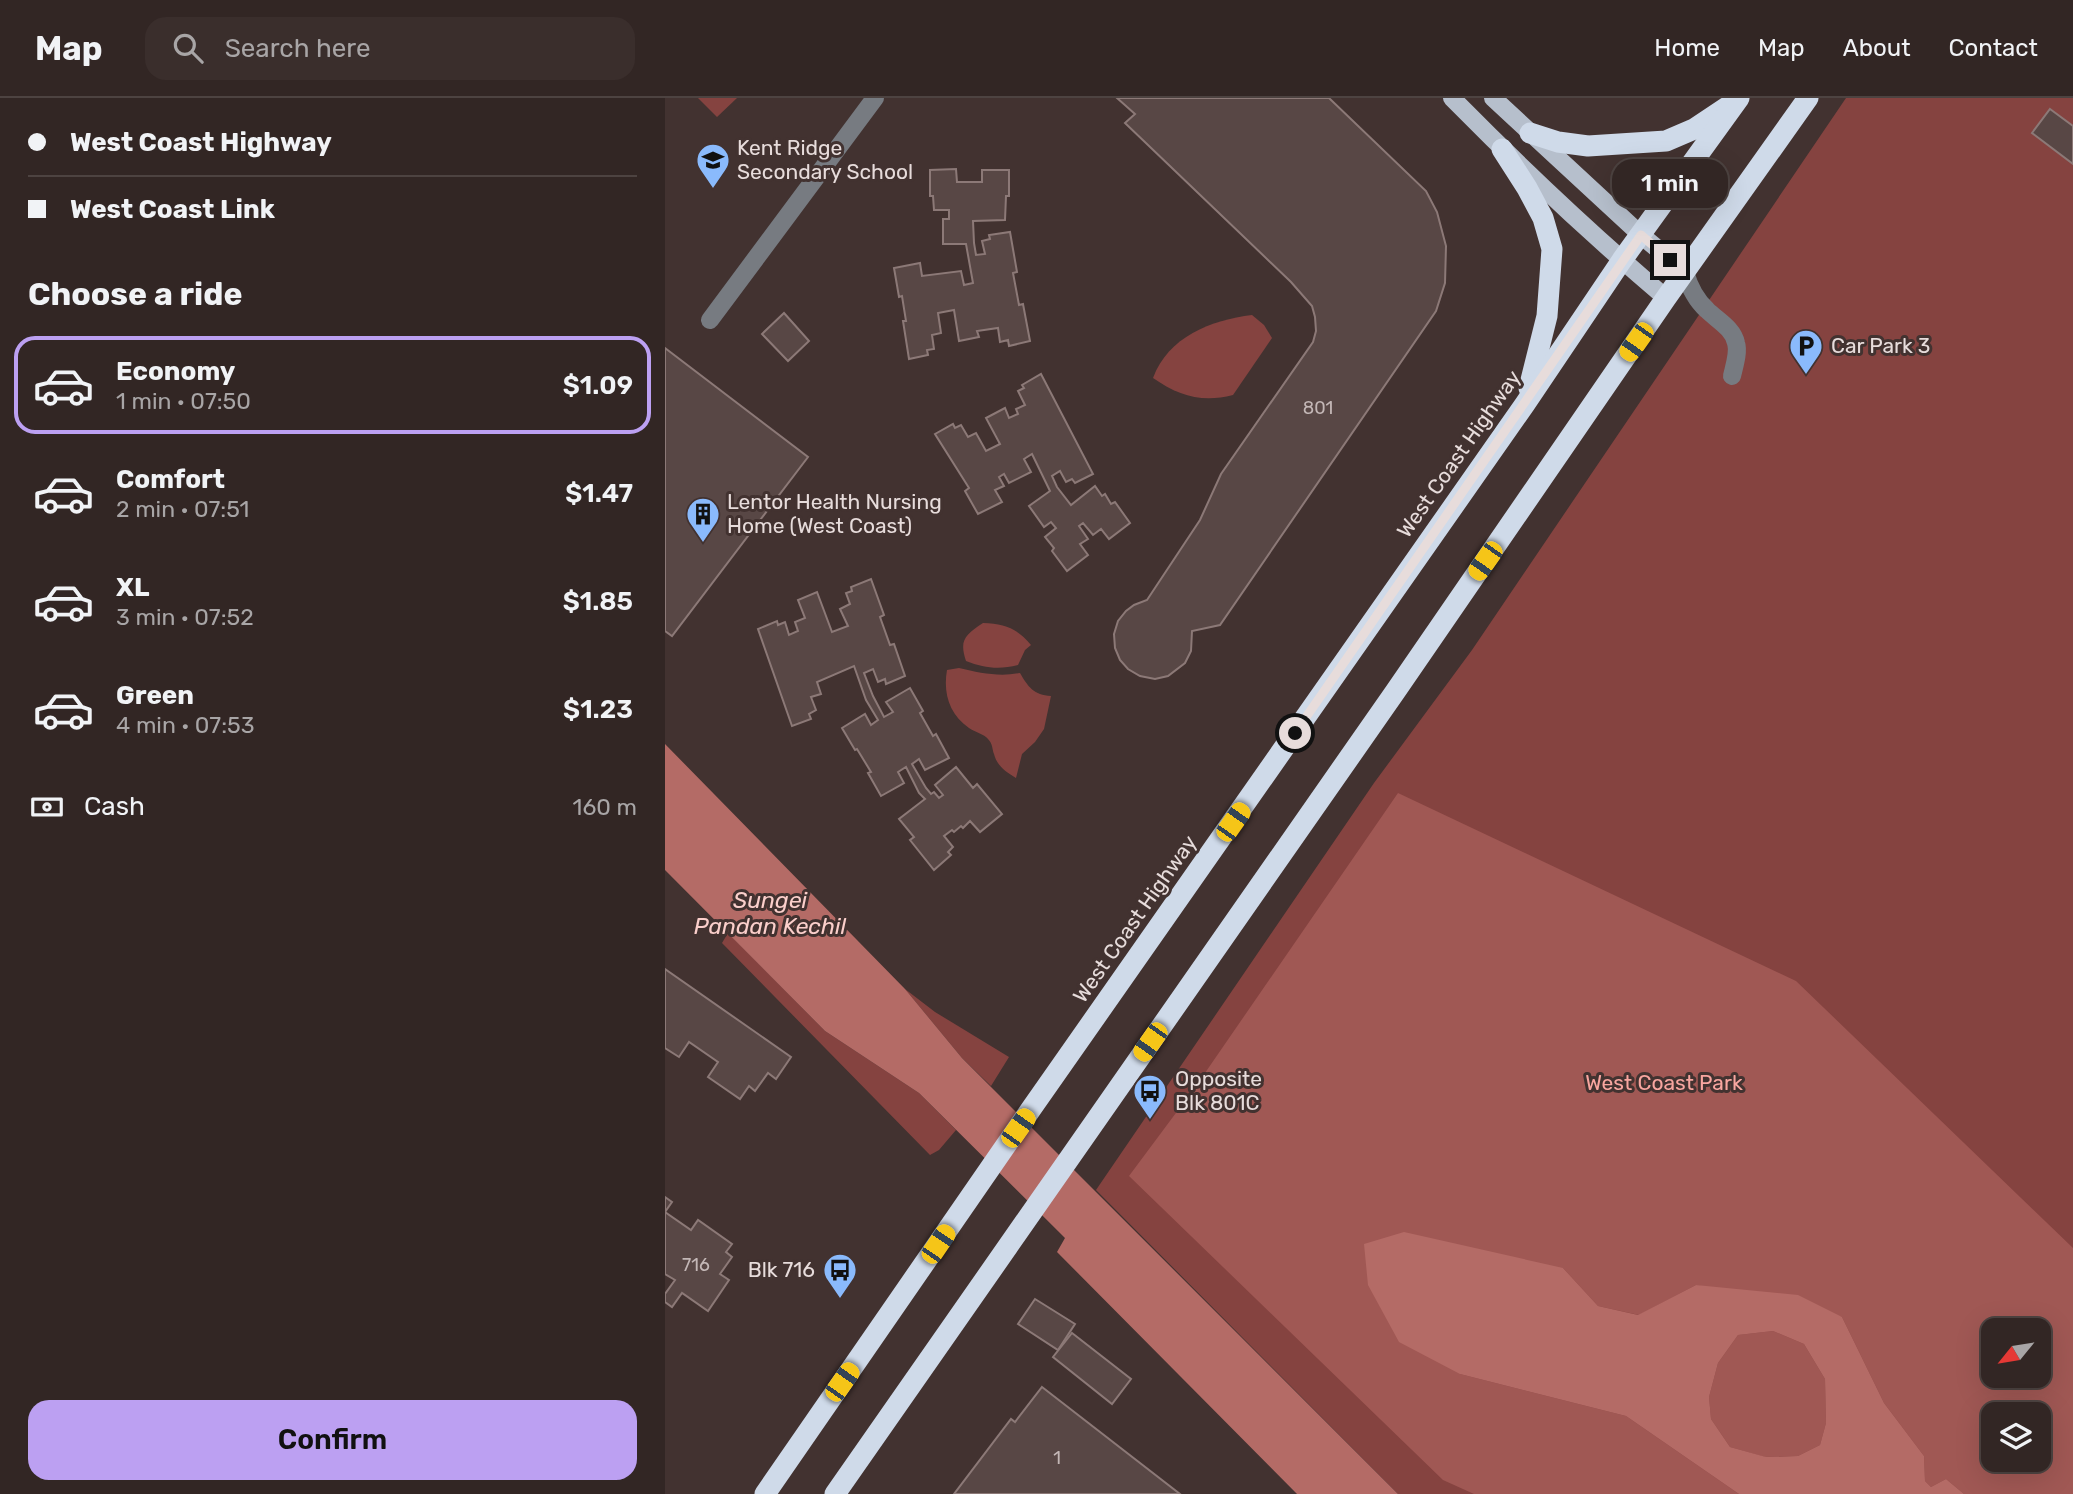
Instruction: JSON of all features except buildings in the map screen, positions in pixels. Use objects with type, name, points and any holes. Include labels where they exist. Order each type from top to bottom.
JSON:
[{"type":"highway","points":[[835,1494],[1808,98]]},
{"type":"highway","points":[[1529,134],[1588,146],[1666,141],[1694,129],[1738,99]]},
{"type":"highway","name":"West Coast Highway","points":[[765,1494],[1525,404],[1622,260],[1738,99]]},
{"type":"highway","points":[[1502,149],[1543,218],[1552,249],[1547,316],[1525,404]]},
{"type":"main road","points":[[1452,98],[1502,149],[1667,298]]},
{"type":"main road","points":[[1493,98],[1529,134],[1685,272]]},
{"type":"street","points":[[710,320],[875,98]]},
{"type":"street","points":[[1685,272],[1689,285],[1706,310],[1732,333],[1737,345],[1732,376]]},
{"type":"green space","points":[[698,98],[737,98],[717,117]]},
{"type":"green space","name":"West Coast Park","points":[[1846,98],[2073,98],[2073,1494],[1398,1494],[1096,1190],[1374,783],[1472,650]]},
{"type":"green space","points":[[1252,315],[1264,325],[1272,338],[1233,395],[1211,398],[1191,396],[1153,378],[1160,364],[1180,341],[1207,326]]},
{"type":"green space","points":[[983,623],[1010,628],[1031,645],[1025,650],[1018,665],[992,667],[966,661],[963,648],[965,639]]},
{"type":"green space","points":[[959,668],[982,673],[1020,673],[1032,689],[1051,696],[1044,729],[1022,754],[1016,778],[1000,765],[988,739],[969,728],[952,710],[946,687],[947,670]]},
{"type":"green space","points":[[1398,793],[1796,981],[2073,1248],[2073,1494],[1964,1494],[1946,1479],[1931,1487],[1925,1481],[1924,1456],[1884,1403],[1842,1317],[1696,1285],[1639,1315],[1598,1306],[1563,1268],[1460,1374],[1626,1416],[1739,1494],[1474,1494],[1443,1480],[1129,1176],[1196,1086]]},
{"type":"green space","points":[[728,933],[825,1031],[919,1093],[956,1130],[939,1150],[930,1155],[722,943]]},
{"type":"green space","points":[[905,989],[935,1012],[1009,1057],[991,1086],[962,1058]]},
{"type":"green space","points":[[1773,1331],[1804,1344],[1825,1379],[1826,1423],[1820,1445],[1798,1456],[1765,1457],[1730,1447],[1711,1419],[1709,1397],[1718,1363],[1738,1335]]},
{"type":"water","name":"Sungei Pandan Kechil","points":[[665,744],[905,989],[962,1058],[1398,1494],[1297,1494],[1057,1252],[1065,1238],[919,1093],[825,1031],[665,870]]},
{"type":"water","points":[[1404,1232],[1563,1268],[1598,1306],[1638,1315],[1696,1285],[1798,1295],[1842,1317],[1884,1403],[1924,1456],[1925,1481],[1931,1487],[1946,1479],[1964,1494],[1739,1494],[1626,1416],[1460,1374],[1399,1342],[1368,1285],[1364,1244]],"holes":[[[1773,1331],[1804,1344],[1825,1379],[1826,1423],[1820,1445],[1798,1456],[1766,1457],[1730,1447],[1711,1419],[1709,1397],[1718,1363],[1738,1335]]]},
{"type":"place","name":"Kent Ridge Secondary School","points":[[713,190]]},
{"type":"place","name":"Car Park 3","points":[[1806,376]]},
{"type":"place","name":"Lentor Health Nursing Home (West Coast)","points":[[703,544]]},
{"type":"place","name":"Opposite Blk 801C","points":[[1150,1121]]},
{"type":"place","name":"Blk 716","points":[[840,1300]]},
{"type":"route","points":[[1295,733],[1641,235],[1670,260]]}]
